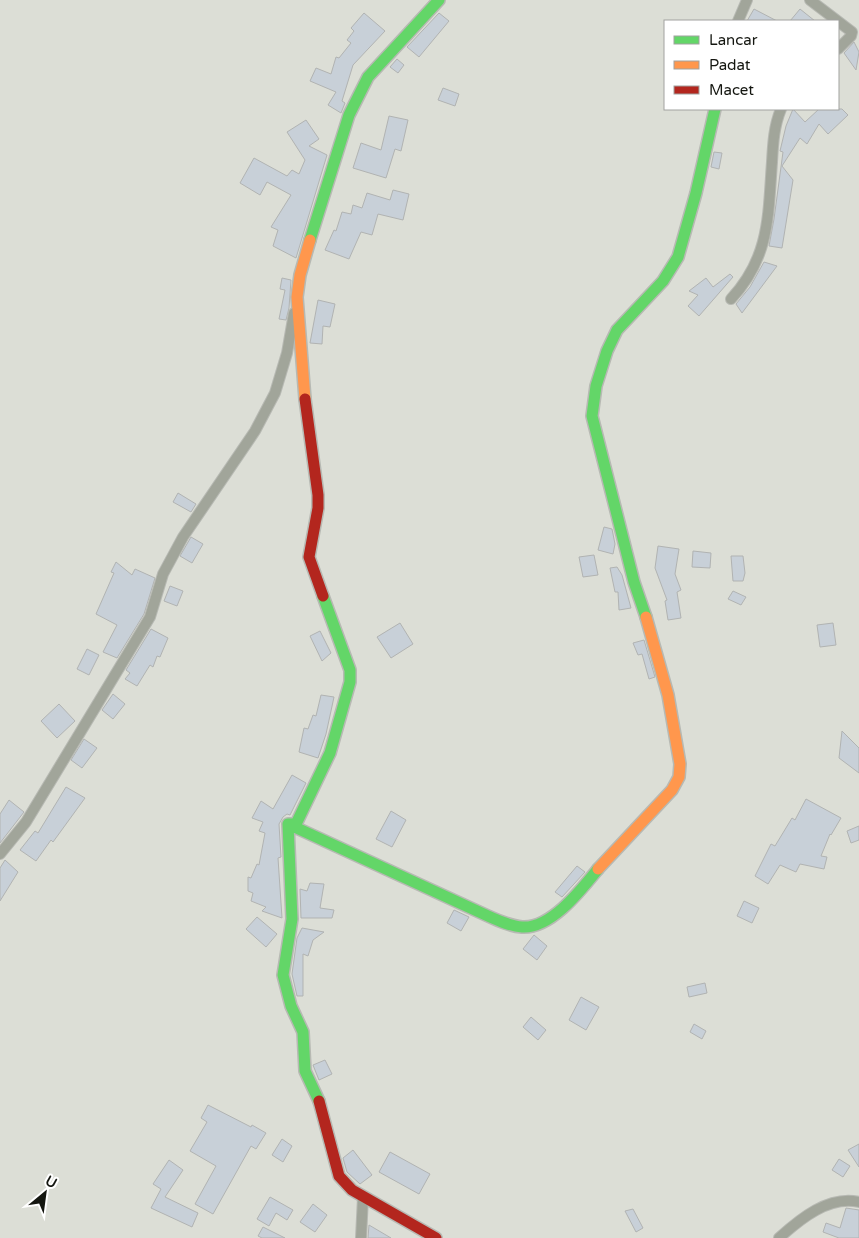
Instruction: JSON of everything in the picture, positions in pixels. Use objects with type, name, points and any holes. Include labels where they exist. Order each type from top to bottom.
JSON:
[{"type":"street","points":[[0,854],[26,822],[150,617],[163,574],[182,537],[255,431],[275,392],[288,353],[300,275],[323,194],[349,115],[368,77],[439,0]]},
{"type":"street","points":[[738,20],[747,0]]},
{"type":"street","points":[[810,0],[836,20]]},
{"type":"street","points":[[839,22],[852,32],[851,36],[839,47]]},
{"type":"street","points":[[288,824],[488,916],[507,924],[524,927],[552,917],[578,894],[610,854],[672,790],[679,777],[680,764],[668,695],[658,654],[634,582],[592,416],[596,386],[607,350],[616,330],[663,281],[678,257],[692,209],[715,110]]},
{"type":"street","points":[[731,299],[745,284],[758,260],[768,224],[774,132],[781,110]]},
{"type":"street","points":[[288,824],[296,824],[324,769],[345,700],[350,670],[310,557],[318,508],[318,495],[303,384],[297,297]]},
{"type":"street","points":[[288,824],[292,919],[283,975],[291,1006],[303,1032],[305,1071],[318,1100],[339,1176],[344,1184],[363,1197],[436,1238]]},
{"type":"street","points":[[361,1238],[363,1197]]},
{"type":"street","points":[[779,1238],[824,1206],[838,1201],[859,1202]]},
{"type":"building","points":[[754,9],[775,20],[748,20]]},
{"type":"building","points":[[800,9],[814,20],[791,20]]},
{"type":"building","points":[[364,13],[385,31],[353,65],[342,101],[345,103],[341,113],[328,105],[336,92],[310,81],[316,68],[331,74],[336,57],[339,58],[351,43],[347,40],[354,31],[351,28]]},
{"type":"building","points":[[439,13],[449,21],[419,57],[407,47]]},
{"type":"building","points":[[854,42],[859,52],[856,70],[844,53]]},
{"type":"building","points":[[397,59],[404,65],[398,73],[390,67]]},
{"type":"building","points":[[443,88],[459,94],[455,106],[438,100]]},
{"type":"building","points":[[842,109],[848,115],[828,134],[819,124],[807,144],[800,138],[782,166],[793,180],[782,248],[769,246],[783,152],[780,151],[786,126],[793,110],[805,122],[818,110]]},
{"type":"building","points":[[389,116],[408,120],[401,151],[395,149],[386,178],[353,168],[361,143],[381,150]]},
{"type":"building","points":[[306,120],[319,139],[309,146],[327,155],[296,258],[273,246],[278,230],[271,227],[291,195],[267,182],[260,195],[240,183],[254,158],[287,176],[292,170],[299,174],[305,160],[287,132]]},
{"type":"building","points":[[714,152],[722,153],[719,169],[711,167]]},
{"type":"building","points":[[393,190],[409,194],[403,220],[378,214],[372,235],[361,232],[349,259],[325,250],[334,230],[336,231],[342,212],[351,214],[353,205],[362,208],[367,193],[390,200]]},
{"type":"building","points":[[764,262],[777,266],[742,313],[736,304],[750,287]]},
{"type":"building","points":[[730,274],[733,277],[699,316],[688,306],[698,295],[689,291],[706,278],[713,287]]},
{"type":"building","points":[[282,278],[291,280],[286,320],[279,319],[285,290],[280,289]]},
{"type":"building","points":[[318,300],[335,304],[330,327],[323,326],[322,344],[310,343]]},
{"type":"building","points":[[178,493],[196,504],[191,512],[173,502]]},
{"type":"building","points":[[604,527],[612,529],[615,544],[613,554],[598,550]]},
{"type":"building","points":[[191,537],[203,544],[192,563],[180,556]]},
{"type":"building","points":[[658,546],[679,549],[675,574],[681,590],[677,592],[681,618],[668,620],[665,601],[667,600],[655,568]]},
{"type":"building","points":[[693,551],[711,553],[710,568],[692,567]]},
{"type":"building","points":[[594,555],[598,575],[583,577],[579,557]]},
{"type":"building","points":[[731,556],[743,556],[745,573],[743,581],[733,581]]},
{"type":"building","points":[[116,562],[132,575],[135,569],[155,578],[144,614],[117,658],[103,652],[117,625],[96,614],[114,573],[111,572]]},
{"type":"building","points":[[617,567],[622,575],[631,608],[619,610],[618,592],[615,592],[610,568]]},
{"type":"building","points":[[170,586],[183,591],[177,606],[164,601]]},
{"type":"building","points":[[733,591],[746,597],[741,605],[728,599]]},
{"type":"building","points":[[400,623],[413,644],[391,658],[377,637]]},
{"type":"building","points":[[833,623],[836,645],[820,647],[817,625]]},
{"type":"building","points":[[151,629],[168,638],[160,657],[157,656],[153,667],[150,665],[137,686],[125,679],[130,673],[126,670]]},
{"type":"building","points":[[320,631],[331,653],[322,661],[310,636]]},
{"type":"building","points":[[644,640],[655,677],[649,679],[642,654],[638,655],[633,643]]},
{"type":"building","points":[[87,649],[99,655],[89,675],[77,669]]},
{"type":"building","points":[[113,694],[125,704],[113,719],[102,710]]},
{"type":"building","points":[[321,695],[334,697],[326,734],[318,758],[299,752],[304,728],[308,729],[313,715],[316,716]]},
{"type":"building","points":[[59,704],[75,721],[57,738],[41,721]]},
{"type":"building","points":[[842,731],[859,748],[859,773],[839,758]]},
{"type":"building","points":[[84,739],[97,748],[82,768],[71,760]]},
{"type":"building","points":[[292,775],[306,783],[290,815],[287,814],[283,817],[279,824],[281,857],[278,858],[282,918],[262,911],[266,907],[251,901],[253,893],[248,891],[248,877],[251,878],[257,864],[259,865],[265,833],[259,831],[263,822],[252,818],[261,801],[273,809]]},
{"type":"building","points":[[66,787],[85,798],[53,842],[51,840],[36,861],[20,850],[35,831],[38,833]]},
{"type":"building","points":[[806,799],[841,818],[830,834],[821,856],[827,857],[824,869],[800,864],[796,872],[780,865],[768,884],[755,876],[771,844],[775,846],[792,818],[795,820]]},
{"type":"building","points":[[9,800],[24,812],[0,843],[0,814]]},
{"type":"building","points":[[391,811],[406,820],[392,847],[376,839]]},
{"type":"building","points":[[859,826],[859,840],[851,843],[847,831]]},
{"type":"building","points":[[5,860],[18,872],[0,901],[0,868]]},
{"type":"building","points":[[577,866],[585,872],[562,897],[555,892]]},
{"type":"building","points":[[310,883],[324,884],[320,908],[334,910],[332,918],[301,918],[300,889],[307,891]]},
{"type":"building","points":[[744,901],[759,908],[752,923],[737,916]]},
{"type":"building","points":[[454,910],[469,917],[461,931],[447,923]]},
{"type":"building","points":[[257,917],[277,934],[266,947],[246,929]]},
{"type":"building","points":[[302,928],[324,932],[313,940],[308,956],[303,954],[303,996],[297,996],[292,974],[297,938]]},
{"type":"building","points":[[534,935],[547,946],[537,960],[523,949]]},
{"type":"building","points":[[705,983],[707,993],[689,997],[687,987]]},
{"type":"building","points":[[581,997],[599,1007],[586,1030],[569,1020]]},
{"type":"building","points":[[531,1017],[546,1030],[538,1040],[523,1027]]},
{"type":"building","points":[[694,1024],[706,1031],[702,1039],[690,1032]]},
{"type":"building","points":[[325,1060],[332,1074],[319,1080],[313,1065]]},
{"type":"building","points":[[208,1105],[266,1133],[256,1149],[251,1146],[213,1214],[195,1204],[216,1166],[190,1151],[207,1122],[201,1118]]},
{"type":"building","points":[[282,1139],[292,1146],[283,1162],[272,1155]]},
{"type":"building","points":[[859,1144],[859,1167],[848,1150]]},
{"type":"building","points":[[353,1150],[372,1175],[360,1184],[347,1172],[343,1158]]},
{"type":"building","points":[[390,1152],[430,1174],[419,1194],[379,1172]]},
{"type":"building","points":[[839,1159],[850,1166],[843,1177],[832,1170]]},
{"type":"building","points":[[169,1160],[183,1170],[165,1197],[198,1213],[192,1227],[151,1208],[161,1189],[153,1184]]},
{"type":"building","points":[[270,1197],[293,1210],[287,1220],[276,1213],[269,1226],[257,1219]]},
{"type":"building","points":[[313,1204],[327,1215],[315,1232],[300,1222]]},
{"type":"building","points":[[846,1208],[859,1210],[859,1238],[839,1238],[823,1232],[826,1223],[840,1228]]},
{"type":"building","points":[[633,1209],[643,1228],[636,1232],[625,1211]]},
{"type":"building","points":[[369,1225],[391,1238],[368,1238]]},
{"type":"building","points":[[263,1227],[285,1238],[262,1238],[258,1236]]},
{"type":"traffic: fast","points":[[310,240],[349,115],[368,77],[439,0]]},
{"type":"traffic: fast","points":[[646,617],[634,582],[592,416],[596,386],[607,351],[617,330],[663,281],[678,257],[696,193],[715,110]]},
{"type":"traffic: fast","points":[[319,1101],[305,1071],[303,1032],[291,1006],[283,975],[292,919],[288,824],[296,824],[330,753],[350,682],[350,670],[323,596]]},
{"type":"traffic: fast","points":[[288,824],[492,918],[522,927],[544,922],[554,915],[574,897],[598,869]]},
{"type":"traffic: slow","points":[[305,399],[297,297],[300,275],[310,240]]},
{"type":"traffic: slow","points":[[598,869],[672,790],[679,777],[680,764],[668,695],[646,617]]},
{"type":"traffic: jam","points":[[305,399],[318,495],[318,508],[309,557],[323,596]]},
{"type":"traffic: jam","points":[[319,1101],[339,1176],[352,1190],[436,1238]]}]
